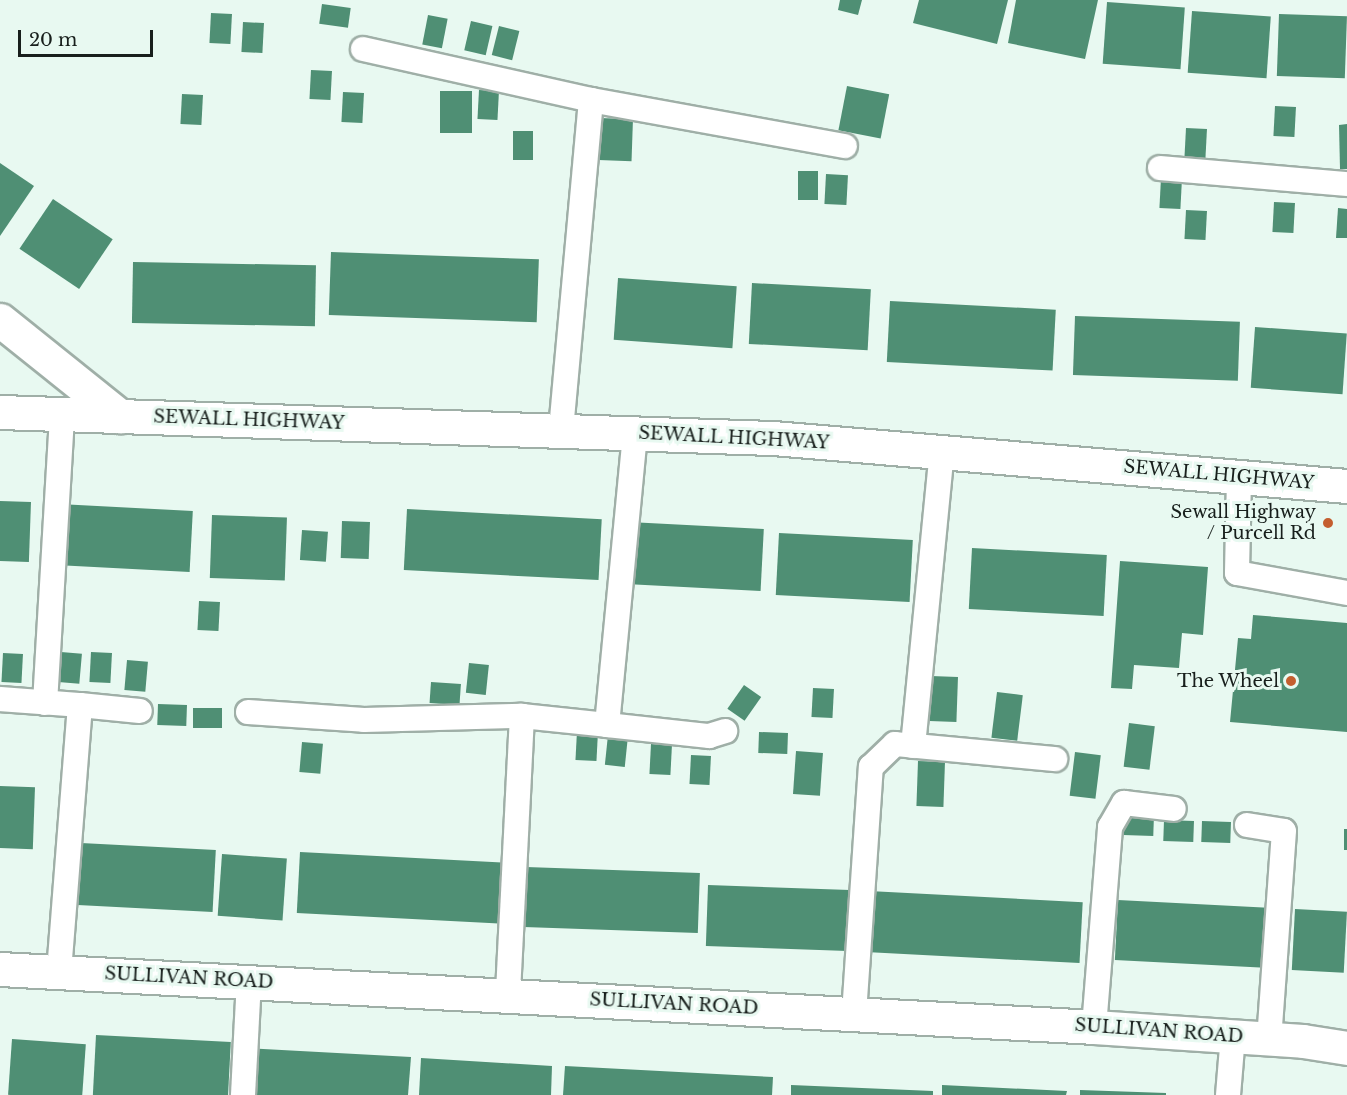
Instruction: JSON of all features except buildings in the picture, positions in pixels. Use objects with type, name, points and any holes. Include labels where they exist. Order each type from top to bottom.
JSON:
[{"type":"street","points":[[0,320],[120,416]]},
{"type":"street","name":"SEWALL HIGHWAY","points":[[0,412],[773,438],[1347,486]]},
{"type":"street","name":"SULLIVAN ROAD","points":[[0,969],[1094,1026],[1269,1038],[1347,1048]]},
{"type":"lane","points":[[363,49],[591,100],[845,146]]},
{"type":"lane","points":[[561,430],[591,100]]},
{"type":"lane","points":[[1160,168],[1347,184]]},
{"type":"lane","points":[[45,703],[62,414]]},
{"type":"lane","points":[[607,725],[635,433]]},
{"type":"lane","points":[[913,746],[942,452]]},
{"type":"lane","points":[[1239,477],[1237,573],[1347,593]]},
{"type":"lane","points":[[0,699],[140,711]]},
{"type":"lane","points":[[59,971],[80,705]]},
{"type":"lane","points":[[248,712],[364,720],[522,716],[709,736],[725,731]]},
{"type":"lane","points":[[508,995],[522,716]]},
{"type":"lane","points":[[854,1014],[871,767],[895,744],[1055,759]]},
{"type":"lane","points":[[1094,1026],[1110,826],[1124,803],[1174,809]]},
{"type":"lane","points":[[1247,825],[1284,831],[1269,1038]]},
{"type":"lane","points":[[243,1095],[249,981]]},
{"type":"lane","points":[[1228,1095],[1233,1036]]},
{"type":"place","name":"Sewall Highway / Purcell Rd","points":[[1328,523]]},
{"type":"place","name":"The Wheel","points":[[1291,681]]}]
